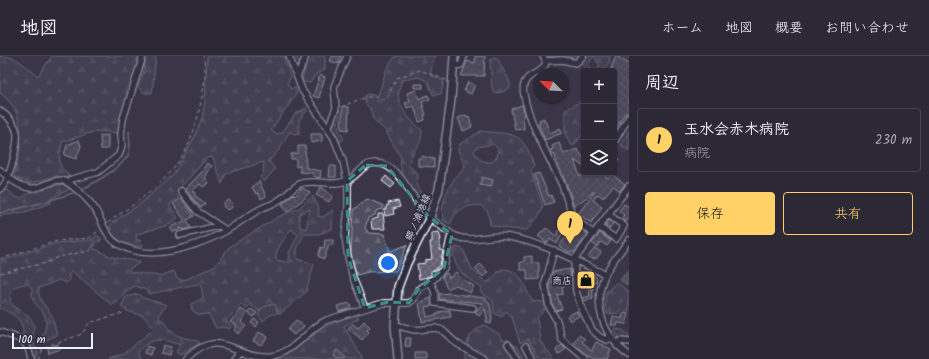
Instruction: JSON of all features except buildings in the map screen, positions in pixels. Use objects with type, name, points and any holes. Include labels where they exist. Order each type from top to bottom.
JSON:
[{"type":"main road","name":"郷ノ浦港線","points":[[398,359],[395,325],[396,302],[402,275],[430,217],[439,189],[453,80],[454,56]]},
{"type":"street","points":[[68,182],[72,179],[98,172],[119,155],[122,145],[121,134],[123,119],[143,56]]},
{"type":"street","points":[[289,56],[302,90],[328,128],[341,154],[347,181],[348,208],[345,236],[348,257],[365,308]]},
{"type":"street","points":[[297,77],[306,56]]},
{"type":"street","points":[[328,128],[336,108],[334,87],[347,56]]},
{"type":"street","points":[[454,66],[460,65],[464,56]]},
{"type":"street","points":[[583,56],[576,63],[563,60],[544,59],[544,69],[526,78],[524,81],[524,96],[541,142],[562,185],[573,215],[581,224],[594,234]]},
{"type":"street","points":[[0,111],[9,118],[17,133],[16,150],[7,177],[2,188],[0,189]]},
{"type":"street","points":[[615,140],[629,117]]},
{"type":"street","points":[[0,170],[7,177],[20,185],[33,188],[53,181],[63,180],[68,182],[84,196],[94,209],[112,240],[122,246],[140,251],[156,252],[180,248],[226,230],[258,210],[279,201],[302,183],[347,181],[366,165],[374,163],[387,166],[412,194],[421,208],[452,235],[467,240],[500,236],[510,237],[554,250],[605,274]]},
{"type":"street","points":[[611,338],[607,340],[600,337],[592,330],[581,307],[576,292],[574,260],[609,215],[629,186]]},
{"type":"street","points":[[181,191],[197,211],[226,230]]},
{"type":"street","points":[[600,227],[616,239],[624,226],[609,215]]},
{"type":"street","points":[[180,236],[218,226]]},
{"type":"street","points":[[186,359],[198,348],[210,344],[219,344],[247,354],[273,356],[296,344],[319,324],[383,303],[396,302],[401,304],[409,302],[414,299],[418,290],[444,268],[452,235]]},
{"type":"street","points":[[623,359],[628,354],[617,346],[611,338],[600,312],[600,294],[605,274],[629,240]]},
{"type":"street","points":[[554,250],[545,284],[549,307],[557,321],[562,340],[585,359]]},
{"type":"street","points":[[430,280],[435,293],[435,302],[473,308]]},
{"type":"street","points":[[395,325],[415,330],[435,328],[442,330],[456,343],[485,359]]},
{"type":"street","points":[[0,332],[23,341],[30,350],[31,359]]},
{"type":"street","points":[[617,346],[620,341],[629,342]]},
{"type":"street","points":[[508,344],[518,359]]},
{"type":"street","points":[[526,346],[533,359]]},
{"type":"street","points":[[234,359],[240,351]]},
{"type":"path","points":[[0,259],[57,241],[89,238],[158,185],[172,172],[182,157],[196,128],[202,96],[205,63],[203,56]]},
{"type":"path","points":[[336,108],[374,96],[380,100],[387,98],[397,78],[420,70],[453,80]]},
{"type":"path","points":[[0,273],[46,263],[58,257],[89,250],[108,234]]},
{"type":"path","points":[[38,359],[42,348],[82,334],[89,323],[93,320],[123,313]]},
{"type":"highlighted area","points":[[366,165],[387,166],[425,213],[452,235],[444,268],[418,290],[409,303],[388,302],[365,308],[348,257],[347,181]]},
{"type":"shaded area","points":[[615,56],[629,56],[629,155],[617,148],[617,68],[609,68]]},
{"type":"green space","points":[[0,56],[7,56],[17,60],[38,76],[52,56],[140,56],[122,114],[118,133],[97,131],[62,142],[59,160],[61,167],[68,174],[68,178],[56,176],[32,183],[16,178],[14,175],[20,141],[19,120],[9,101],[0,93]]},
{"type":"green space","points":[[146,56],[156,56],[152,93],[144,93],[138,87],[144,71]]},
{"type":"green space","points":[[207,56],[283,56],[291,77],[287,84],[291,89],[295,87],[297,93],[271,130],[276,134],[282,133],[295,114],[306,108],[307,111],[299,120],[299,135],[289,132],[279,150],[269,161],[275,169],[264,182],[260,177],[263,174],[264,162],[225,175],[222,184],[213,158],[208,157],[180,188],[178,193],[179,197],[169,205],[178,218],[165,226],[137,234],[136,239],[141,241],[143,246],[134,246],[126,243],[111,233],[110,226],[113,222],[140,204],[173,175],[194,138],[202,118],[205,101]]},
{"type":"green space","points":[[295,56],[325,56],[325,70],[316,74],[310,83],[304,82],[302,79],[306,66],[298,61]]},
{"type":"green space","points":[[395,56],[437,56],[434,58],[430,75],[444,81],[441,94],[433,95],[428,82],[419,77],[403,80],[399,87],[399,101],[402,108],[411,120],[422,130],[421,141],[413,153],[408,165],[418,174],[417,186],[424,198],[419,197],[412,189],[401,169],[401,158],[385,130],[373,119],[370,108],[365,103],[365,96],[368,94],[378,96],[386,70]]},
{"type":"green space","points":[[548,56],[594,56],[588,64],[591,68],[584,68],[582,63],[575,60]]},
{"type":"green space","points":[[594,56],[610,56],[610,60],[606,68],[598,68],[600,66]]},
{"type":"green space","points":[[493,57],[497,58],[510,82],[510,88],[503,92],[494,93],[492,88],[490,61]]},
{"type":"green space","points":[[581,100],[581,136],[575,145],[571,145],[565,134],[565,110]]},
{"type":"green space","points":[[340,110],[338,129],[344,139],[340,142],[333,128],[337,111]]},
{"type":"green space","points":[[481,131],[510,134],[521,140],[530,154],[534,166],[531,171],[543,207],[538,217],[527,230],[509,229],[490,225],[488,212],[480,205],[465,207],[455,215],[450,224],[444,221],[442,212],[446,195],[453,181],[465,166],[458,150],[460,144]],"holes":[[[493,144],[498,149],[497,157],[492,162],[481,160],[477,157],[474,151],[477,147]]]},
{"type":"green space","points":[[629,131],[629,150],[621,145]]},
{"type":"green space","points":[[63,184],[70,189],[50,199],[51,203],[25,212],[0,216],[0,192],[8,190],[15,197],[21,198],[36,189]]},
{"type":"green space","points":[[313,196],[319,208],[318,216],[323,217],[333,210],[332,229],[319,234],[305,234],[301,240],[298,246],[297,259],[314,264],[306,292],[280,314],[275,305],[262,308],[260,312],[250,304],[247,309],[241,304],[226,321],[231,326],[229,329],[223,327],[216,328],[208,314],[199,315],[192,310],[191,304],[203,298],[201,286],[197,284],[149,294],[146,290],[135,286],[125,292],[117,303],[112,305],[72,271],[68,275],[70,280],[66,283],[59,280],[39,288],[39,296],[52,316],[57,335],[44,341],[42,337],[46,320],[34,302],[32,288],[28,284],[23,284],[16,287],[12,292],[10,299],[11,304],[30,317],[34,325],[33,343],[38,352],[34,359],[28,340],[23,336],[22,325],[20,322],[14,315],[0,308],[0,261],[57,243],[90,240],[97,236],[101,238],[91,247],[112,257],[141,262],[129,269],[130,272],[160,276],[173,271],[176,277],[181,280],[187,279],[216,265],[229,247],[278,217],[299,208]],"holes":[[[310,209],[306,229],[300,227],[299,214]],[[291,229],[298,235],[289,253],[290,257],[286,262],[276,260],[277,252]]]},
{"type":"green space","points":[[367,199],[383,205],[383,209],[376,211],[375,215],[368,218],[365,228],[369,233],[384,234],[390,251],[407,245],[396,271],[368,272],[357,275],[351,253],[353,210]]},
{"type":"green space","points":[[456,247],[463,249],[472,269],[485,282],[488,282],[501,269],[508,269],[513,271],[521,279],[532,301],[544,302],[546,308],[537,318],[540,341],[554,359],[540,359],[528,339],[520,343],[512,317],[506,311],[501,317],[494,313],[493,301],[480,292],[482,288],[466,277],[458,269],[453,251]]},
{"type":"green space","points":[[617,282],[629,292],[629,311],[620,310],[618,313],[607,314],[605,310],[606,292]]},
{"type":"green space","points":[[138,294],[143,298],[167,305],[160,313],[159,319],[163,320],[169,329],[175,334],[200,343],[180,355],[176,352],[180,345],[168,341],[157,340],[148,343],[138,352],[142,359],[108,359],[123,354],[154,329],[144,316],[127,311],[121,307],[126,297]]},
{"type":"green space","points":[[272,304],[275,305],[278,313],[270,315],[263,321],[258,316],[262,308]]},
{"type":"green space","points":[[351,315],[358,315],[358,319],[344,326],[363,359],[269,359],[303,342],[329,325]]},
{"type":"green space","points":[[484,325],[499,334],[502,339],[518,347],[525,359],[465,359],[469,339],[475,330]]},
{"type":"green space","points":[[615,329],[622,330],[629,335],[629,339],[619,337],[614,331]]},
{"type":"water","points":[[627,271],[629,272],[629,286],[620,280]]},
{"type":"waterway","points":[[83,189],[109,174],[126,158],[130,151],[129,131]]},
{"type":"waterway","points":[[0,213],[45,202],[73,193]]},
{"type":"place","name":"玉水会赤木病院","points":[[570,244]]},
{"type":"place","name":"商店","points":[[586,280]]}]
